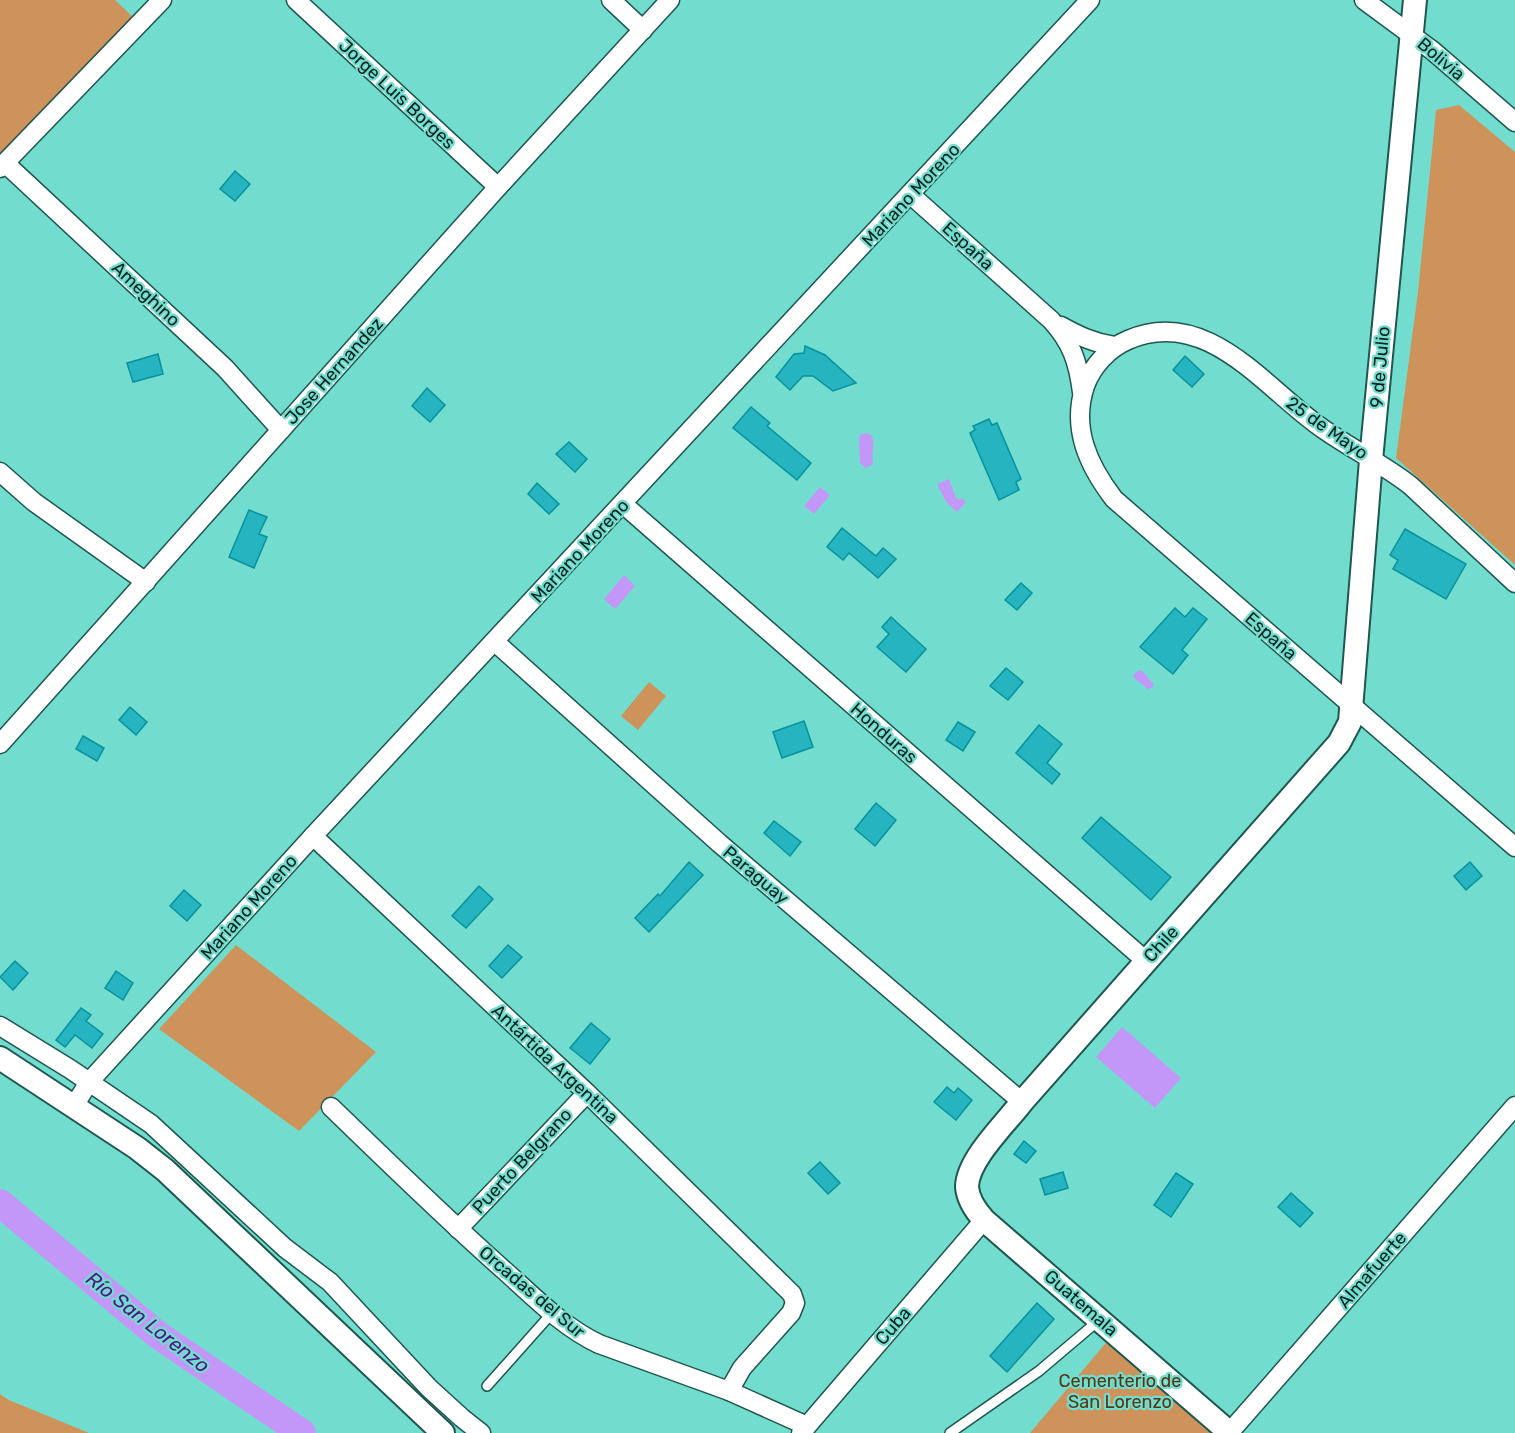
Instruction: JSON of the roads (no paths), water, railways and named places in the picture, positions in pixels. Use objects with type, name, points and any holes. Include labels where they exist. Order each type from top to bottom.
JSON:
[{"type":"street","points":[[3,165],[162,0]]},
{"type":"street","name":"Jorge Luis Borges","points":[[296,0],[498,187]]},
{"type":"street","points":[[611,0],[643,30]]},
{"type":"street","name":"Jose Hernandez","points":[[0,744],[498,187],[670,0]]},
{"type":"street","name":"Mariano Moreno","points":[[74,1106],[89,1082],[314,836],[1090,0]]},
{"type":"street","name":"Bolivia","points":[[1364,0],[1411,35],[1515,122]]},
{"type":"street","name":"9 de Julio","points":[[1346,733],[1352,707],[1371,460],[1415,0]]},
{"type":"street","name":"Ameghino","points":[[3,165],[225,368],[281,430]]},
{"type":"street","name":"España","points":[[911,195],[1052,320],[1065,335],[1079,370],[1082,394],[1079,428],[1083,444],[1101,482],[1114,499],[1515,847]]},
{"type":"street","name":"España","points":[[1052,320],[1080,338],[1114,346]]},
{"type":"street","name":"25 de Mayo","points":[[1114,346],[1153,332],[1175,332],[1203,339],[1242,362],[1303,414],[1344,444],[1411,486],[1515,583]]},
{"type":"street","name":"España","points":[[1082,394],[1097,365],[1114,346]]},
{"type":"street","points":[[0,472],[34,502],[146,582]]},
{"type":"street","name":"Honduras","points":[[623,504],[1146,961]]},
{"type":"street","name":"Paraguay","points":[[495,642],[719,843],[1022,1102]]},
{"type":"street","name":"Chile","points":[[978,1157],[1022,1102],[1340,743],[1346,733]]},
{"type":"street","name":"Antártida Argentina","points":[[314,836],[586,1093],[792,1294],[795,1303],[791,1313],[742,1368],[729,1391]]},
{"type":"street","points":[[0,1026],[151,1124],[285,1248],[330,1282],[429,1388],[481,1433]]},
{"type":"street","points":[[0,1058],[137,1148],[165,1170],[443,1433]]},
{"type":"street","name":"Puerto Belgrano","points":[[458,1229],[586,1093]]},
{"type":"street","name":"Almafuerte","points":[[1230,1433],[1515,1106]]},
{"type":"street","name":"Orcadas del Sur","points":[[331,1107],[458,1229],[552,1313],[586,1338],[729,1391],[804,1429]]},
{"type":"street","name":"Guatemala","points":[[978,1157],[967,1185],[971,1202],[984,1220],[1230,1433]]},
{"type":"street","name":"Cuba","points":[[804,1429],[984,1220]]},
{"type":"lane","points":[[487,1386],[552,1313]]},
{"type":"lane","points":[[950,1433],[1039,1371],[1100,1319]]},
{"type":"waterway","name":"Río San Lorenzo","points":[[0,1203],[158,1335],[302,1433]]},
{"type":"park label","name":"Cementerio de San Lorenzo","points":[[1120,1391]]}]
